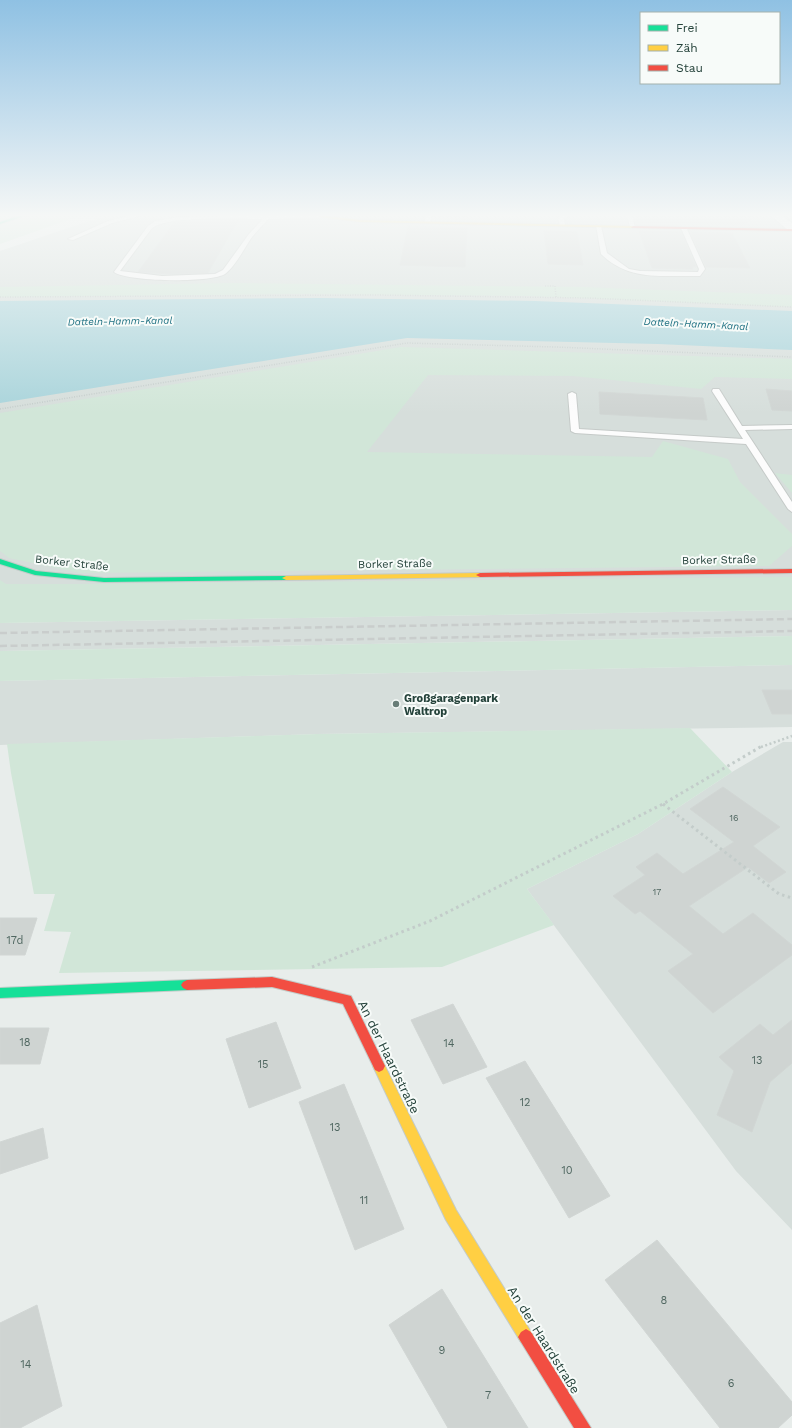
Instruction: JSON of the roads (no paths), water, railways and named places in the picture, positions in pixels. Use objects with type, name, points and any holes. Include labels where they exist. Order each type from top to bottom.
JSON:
[{"type":"street","name":"Borker Straße","points":[[0,561],[36,573],[104,580],[792,571]]},
{"type":"street","name":"An der Haardstraße","points":[[0,993],[272,982],[347,1000],[451,1215],[583,1428]]},
{"type":"lane","points":[[716,391],[792,509]]},
{"type":"lane","points":[[572,394],[575,431],[749,442]]},
{"type":"lane","points":[[740,428],[792,427]]},
{"type":"water","name":"Datteln-Hamm-Kanal","points":[[320,298],[535,301],[792,311],[792,350],[658,344],[407,338],[0,403],[0,301]]},
{"type":"railway","points":[[0,633],[792,619]]},
{"type":"railway","points":[[0,646],[792,631]]},
{"type":"place","name":"Großgaragenpark Waltrop","points":[[396,704]]}]
